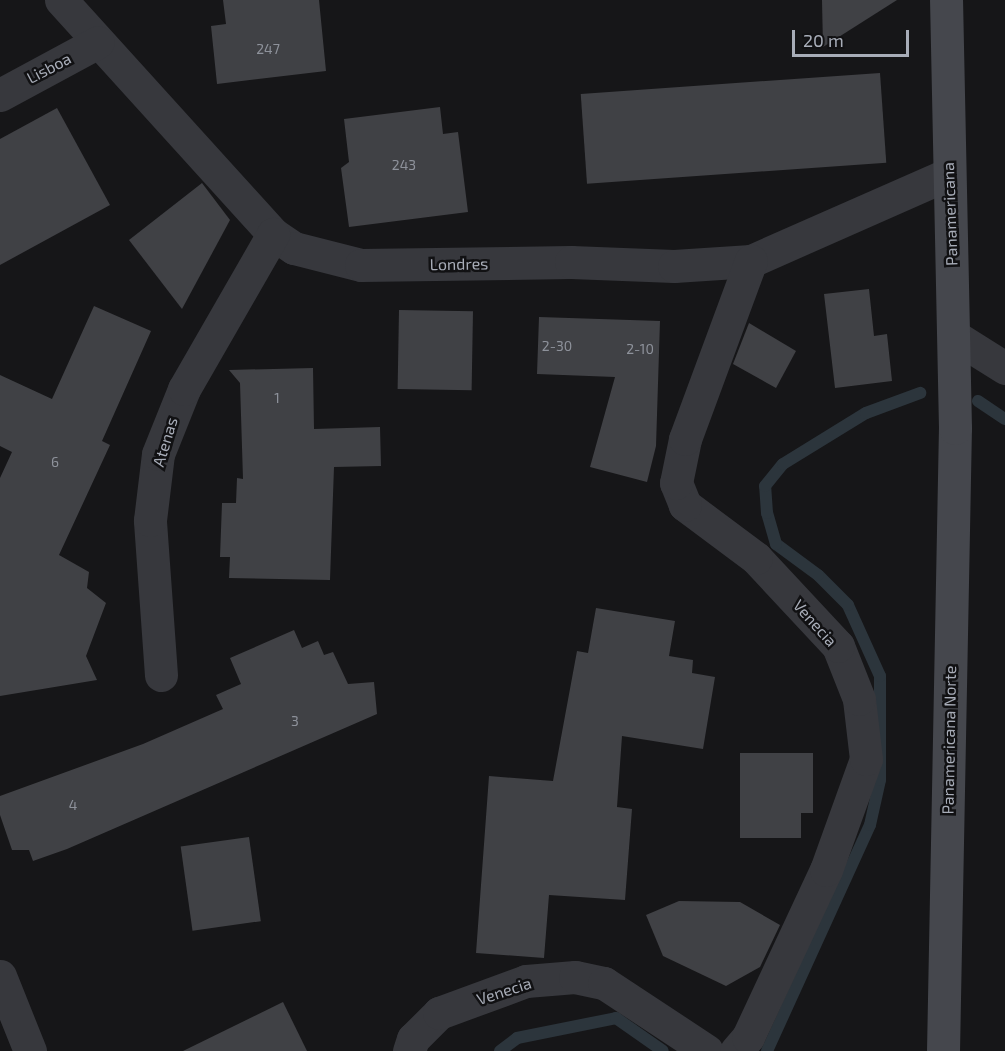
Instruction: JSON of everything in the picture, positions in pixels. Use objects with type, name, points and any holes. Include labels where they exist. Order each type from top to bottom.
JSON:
[{"type":"main road","name":"Panamericana","points":[[946,0],[955,428]]},
{"type":"main road","name":"Panamericana Norte","points":[[943,1051],[955,428]]},
{"type":"street","name":"Londres","points":[[62,0],[273,234],[294,248],[361,265],[572,262],[674,266],[751,261],[948,174]]},
{"type":"street","name":"Lisboa","points":[[0,95],[98,42]]},
{"type":"street","name":"Atenas","points":[[161,675],[150,520],[158,454],[184,389],[273,234]]},
{"type":"street","name":"Venecia","points":[[736,1051],[748,1037],[826,870],[866,759],[860,699],[838,646],[756,558],[685,505],[676,483],[685,439],[751,261]]},
{"type":"street","points":[[954,336],[1005,368]]},
{"type":"street","points":[[0,976],[30,1051]]},
{"type":"street","name":"Venecia","points":[[409,1051],[413,1039],[439,1013],[526,981],[575,977],[604,983],[707,1051]]},
{"type":"building","points":[[223,0],[319,0],[326,71],[217,84],[211,26],[226,24]]},
{"type":"building","points":[[822,0],[897,0],[823,47]]},
{"type":"building","points":[[880,73],[886,163],[587,184],[581,94]]},
{"type":"building","points":[[440,107],[443,134],[458,132],[468,212],[349,227],[341,168],[349,162],[344,119]]},
{"type":"building","points":[[57,108],[110,205],[0,265],[0,139]]},
{"type":"building","points":[[202,183],[230,220],[182,309],[129,240]]},
{"type":"building","points":[[869,289],[874,336],[887,334],[892,381],[835,388],[824,294]]},
{"type":"building","points":[[94,306],[151,331],[102,441],[110,445],[59,555],[89,572],[87,588],[106,603],[86,656],[97,680],[0,696],[0,478],[12,452],[0,446],[0,375],[52,399]]},
{"type":"building","points":[[399,310],[473,311],[472,390],[398,389]]},
{"type":"building","points":[[539,317],[660,321],[656,446],[647,482],[590,467],[615,377],[537,374]]},
{"type":"building","points":[[749,323],[796,351],[776,388],[733,364]]},
{"type":"building","points":[[313,368],[314,429],[380,427],[381,466],[334,467],[330,580],[229,578],[230,557],[220,557],[222,503],[236,503],[237,478],[243,479],[240,383],[229,370]]},
{"type":"building","points":[[596,608],[675,621],[669,656],[693,660],[692,673],[715,677],[703,749],[622,736],[617,807],[632,809],[625,900],[549,895],[544,958],[476,953],[489,776],[553,781],[577,651],[588,653]]},
{"type":"building","points":[[294,630],[302,648],[318,641],[324,655],[333,652],[348,684],[374,682],[377,714],[67,849],[33,861],[29,850],[12,850],[0,815],[0,796],[143,744],[223,709],[216,695],[241,684],[230,658]]},
{"type":"building","points":[[740,753],[813,753],[813,813],[801,813],[801,838],[740,838]]},
{"type":"building","points":[[249,837],[261,921],[193,931],[181,847]]},
{"type":"building","points":[[679,901],[740,902],[780,925],[760,967],[726,986],[663,956],[646,915]]},
{"type":"building","points":[[283,1002],[307,1051],[183,1051]]},
{"type":"waterway","points":[[767,1051],[870,825],[880,780],[880,676],[848,605],[818,575],[776,544],[767,513],[765,486],[783,464],[866,413],[920,393]]},
{"type":"waterway","points":[[978,401],[1005,419]]},
{"type":"waterway","points":[[500,1051],[517,1038],[616,1018],[663,1051]]}]
